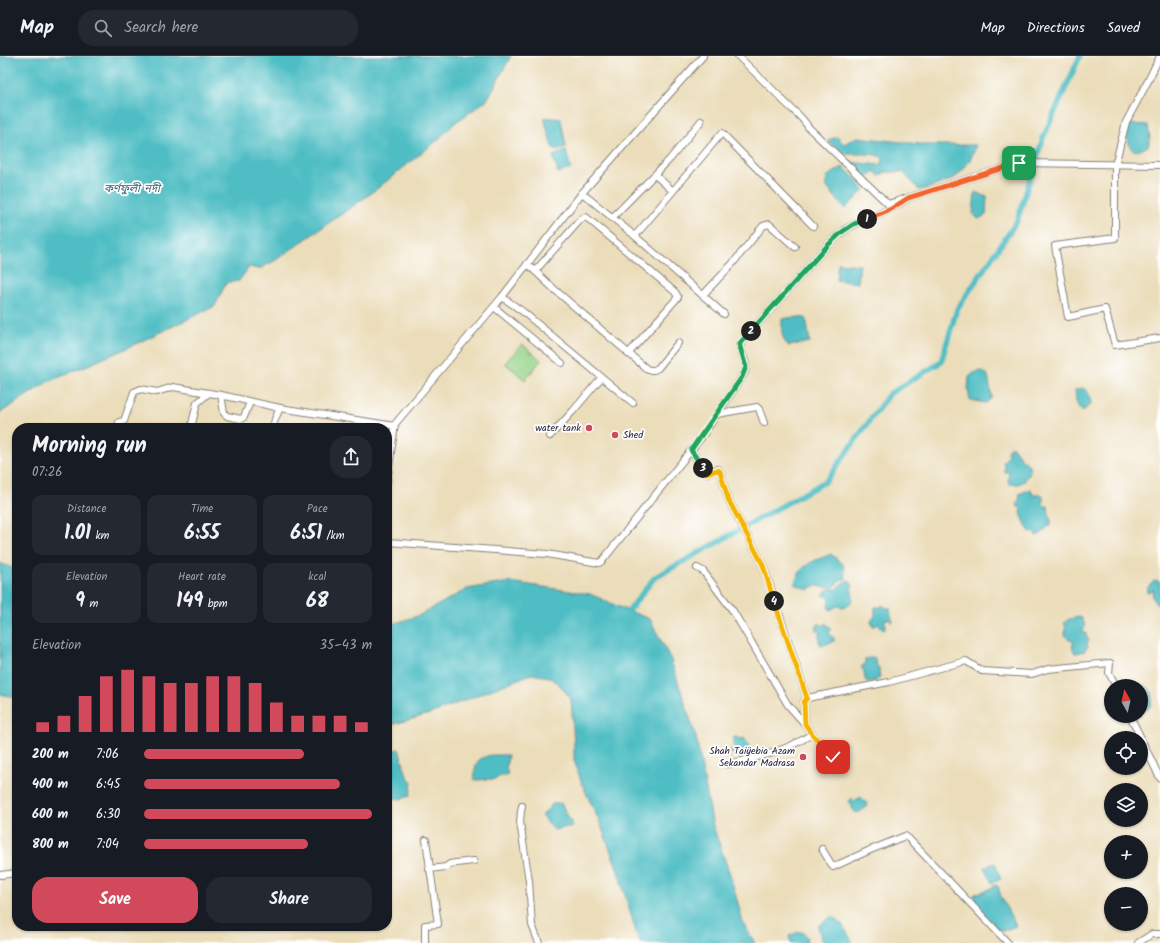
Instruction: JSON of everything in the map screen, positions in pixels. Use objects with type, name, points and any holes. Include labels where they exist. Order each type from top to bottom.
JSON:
[{"type":"street","points":[[392,447],[395,424],[494,307],[582,193],[703,56]]},
{"type":"street","points":[[738,56],[780,97],[785,104],[805,120],[808,127],[830,146],[885,203],[892,203],[1019,163],[1160,165]]},
{"type":"street","points":[[1160,56],[1126,122],[1115,165],[1115,238],[1055,246],[1068,317],[1105,309],[1116,345],[1160,338]]},
{"type":"street","points":[[612,218],[670,160],[701,121]]},
{"type":"street","points":[[635,236],[722,133],[813,226]]},
{"type":"street","points":[[654,175],[673,191]]},
{"type":"street","points":[[582,193],[635,236],[724,314]]},
{"type":"street","points":[[392,542],[547,554],[599,563],[605,558],[691,450],[742,377],[746,367],[740,343],[800,275],[842,232],[854,224],[891,209],[908,198]]},
{"type":"street","points":[[535,271],[581,219],[586,218],[675,292],[678,297],[628,354]]},
{"type":"street","points":[[703,295],[733,263],[763,226],[770,224],[795,247]]},
{"type":"street","points":[[527,264],[648,370],[658,368],[678,343]]},
{"type":"street","points":[[502,297],[522,311],[633,403]]},
{"type":"street","points":[[494,307],[562,363]]},
{"type":"street","points":[[550,436],[573,412],[601,378]]},
{"type":"street","points":[[119,423],[124,421],[134,392],[141,389],[157,392],[173,387],[221,395],[280,408],[376,423]]},
{"type":"street","points":[[192,423],[197,403],[209,393]]},
{"type":"street","points":[[221,395],[224,413],[227,416],[244,417],[250,402]]},
{"type":"street","points":[[717,414],[757,407],[764,423]]},
{"type":"street","points":[[274,423],[280,408]]},
{"type":"street","points":[[691,450],[705,472],[720,471],[728,499],[763,565],[807,698]]},
{"type":"street","points":[[696,568],[703,571],[733,611],[788,705],[833,757]]},
{"type":"street","points":[[805,724],[804,702],[807,698],[889,682],[966,661],[982,671],[1032,674],[1048,669],[1110,663],[1109,673],[1112,679]]},
{"type":"street","points":[[729,764],[760,757],[795,745],[812,734]]},
{"type":"street","points":[[1148,753],[1160,778]]},
{"type":"street","points":[[522,806],[520,822],[529,881],[532,925],[539,943]]},
{"type":"street","points":[[822,849],[833,867],[905,836],[1008,943]]},
{"type":"street","points":[[425,943],[425,925],[438,924],[426,840]]},
{"type":"street","points":[[429,869],[446,867],[456,862],[474,861]]},
{"type":"street","points":[[0,875],[12,873]]},
{"type":"street","points":[[1138,943],[1152,934],[1160,934]]},
{"type":"green space","points":[[522,344],[541,360],[525,380],[505,363]]},
{"type":"water","name":"কর্ণফুলী নদী","points":[[0,56],[511,56],[487,100],[456,122],[439,139],[373,192],[276,260],[259,269],[249,267],[239,281],[226,283],[215,306],[123,350],[46,383],[0,413]]},
{"type":"water","points":[[544,117],[561,119],[566,147],[557,150],[552,147]]},
{"type":"water","points":[[1127,124],[1148,125],[1150,139],[1148,146],[1141,150],[1132,150],[1127,138],[1125,126]]},
{"type":"water","points":[[837,137],[844,144],[857,137],[928,145],[976,145],[969,162],[955,178],[919,190],[903,172],[885,172],[880,176],[874,171],[865,179],[849,162],[880,165],[883,159],[880,156],[871,154],[841,154],[828,140]]},
{"type":"water","points":[[566,151],[571,169],[558,173],[553,156]]},
{"type":"water","points":[[843,167],[856,179],[864,190],[845,209],[825,185],[828,181],[826,177]]},
{"type":"water","points":[[975,192],[987,197],[986,215],[978,219],[973,214]]},
{"type":"water","points":[[838,263],[860,265],[858,283],[836,280]]},
{"type":"water","points":[[794,317],[806,318],[810,342],[789,346],[784,340],[782,334],[782,319]]},
{"type":"water","points":[[982,371],[988,375],[992,398],[986,403],[970,400],[968,389],[969,377],[975,372]]},
{"type":"water","points":[[1082,388],[1087,390],[1090,396],[1091,404],[1083,411],[1077,405],[1075,390]]},
{"type":"water","points":[[1012,446],[1020,457],[1029,465],[1030,474],[1025,478],[1025,481],[1018,484],[1009,484],[1009,472],[1005,472],[1005,465],[1003,464],[1008,456],[1007,452],[1009,448]]},
{"type":"water","points":[[1031,489],[1033,495],[1043,495],[1043,506],[1048,506],[1051,521],[1051,524],[1042,533],[1036,536],[1035,532],[1030,532],[1026,526],[1021,513],[1022,508],[1018,507],[1017,504],[1020,497],[1019,494]]},
{"type":"water","points":[[831,554],[843,564],[846,579],[841,579],[833,588],[814,586],[809,590],[794,584],[804,567]]},
{"type":"water","points":[[0,563],[12,568],[12,697],[0,694]]},
{"type":"water","points":[[849,581],[853,585],[851,589],[853,597],[851,604],[845,607],[837,606],[830,610],[828,606],[830,598],[823,595],[827,590],[836,589],[842,583]]},
{"type":"water","points":[[1154,581],[1160,582],[1160,605],[1155,603],[1152,596],[1154,590],[1147,592],[1148,587]]},
{"type":"water","points":[[510,582],[590,594],[650,619],[671,660],[696,737],[713,826],[731,877],[743,923],[755,943],[641,943],[637,935],[616,865],[600,823],[582,784],[574,760],[571,699],[560,685],[549,677],[531,674],[430,714],[392,725],[392,624],[420,615],[467,589]]},
{"type":"water","points":[[883,605],[886,608],[890,608],[893,620],[892,623],[888,619],[885,620],[885,629],[883,630],[878,624],[872,626],[871,621],[875,616],[875,607],[880,607]]},
{"type":"water","points":[[1081,617],[1085,625],[1083,633],[1086,633],[1089,640],[1087,643],[1088,647],[1084,652],[1077,652],[1076,654],[1072,646],[1074,642],[1068,638],[1064,632],[1066,627],[1064,623],[1071,618]]},
{"type":"water","points":[[818,624],[823,626],[827,624],[831,629],[829,634],[834,638],[834,641],[821,646],[821,642],[819,643],[819,630],[815,630]]},
{"type":"water","points":[[874,657],[876,659],[874,661],[879,668],[880,677],[876,681],[867,682],[864,671],[861,667],[865,664],[865,659]]},
{"type":"water","points":[[1148,688],[1152,697],[1150,707],[1148,709]]},
{"type":"water","points":[[736,737],[741,739],[744,738],[749,745],[750,752],[745,754],[744,757],[740,758],[736,756],[736,754],[731,753],[731,750],[734,748],[732,738]]},
{"type":"water","points":[[399,749],[407,776],[412,782],[410,796],[400,799],[392,798],[392,750]]},
{"type":"water","points":[[491,755],[508,755],[506,770],[508,772],[506,776],[500,776],[496,779],[474,780],[477,763],[481,758]]},
{"type":"water","points":[[861,797],[868,805],[858,813],[855,812],[848,801],[852,798],[854,801]]},
{"type":"water","points":[[561,803],[573,826],[554,830],[542,816],[552,804]]},
{"type":"water","points":[[995,863],[1001,879],[992,883],[984,867]]},
{"type":"water","points":[[995,885],[998,886],[1001,897],[1016,926],[1000,932],[975,905],[977,904],[973,897],[975,894],[988,890]]},
{"type":"water","points":[[832,916],[842,924],[853,943],[824,943],[820,936],[818,926]]},
{"type":"water","points":[[798,932],[803,932],[807,937],[806,943],[791,943],[789,936]]},
{"type":"waterway","points":[[625,616],[654,578],[826,481],[889,394],[941,362],[957,309],[1017,221],[1043,138],[1080,56]]},
{"type":"place","name":"water tank","points":[[589,428]]},
{"type":"place","name":"Shed","points":[[615,435]]},
{"type":"place","name":"Shah Taiÿebia Azam Sekandar Madrasa","points":[[803,757]]},
{"type":"route","points":[[833,757],[805,724],[804,702],[807,698],[763,565],[728,499],[722,475],[718,470],[707,473],[705,472],[691,450],[742,377],[746,367],[741,352],[740,343],[800,275],[842,232],[854,224],[884,213],[908,198],[1019,163]]}]
